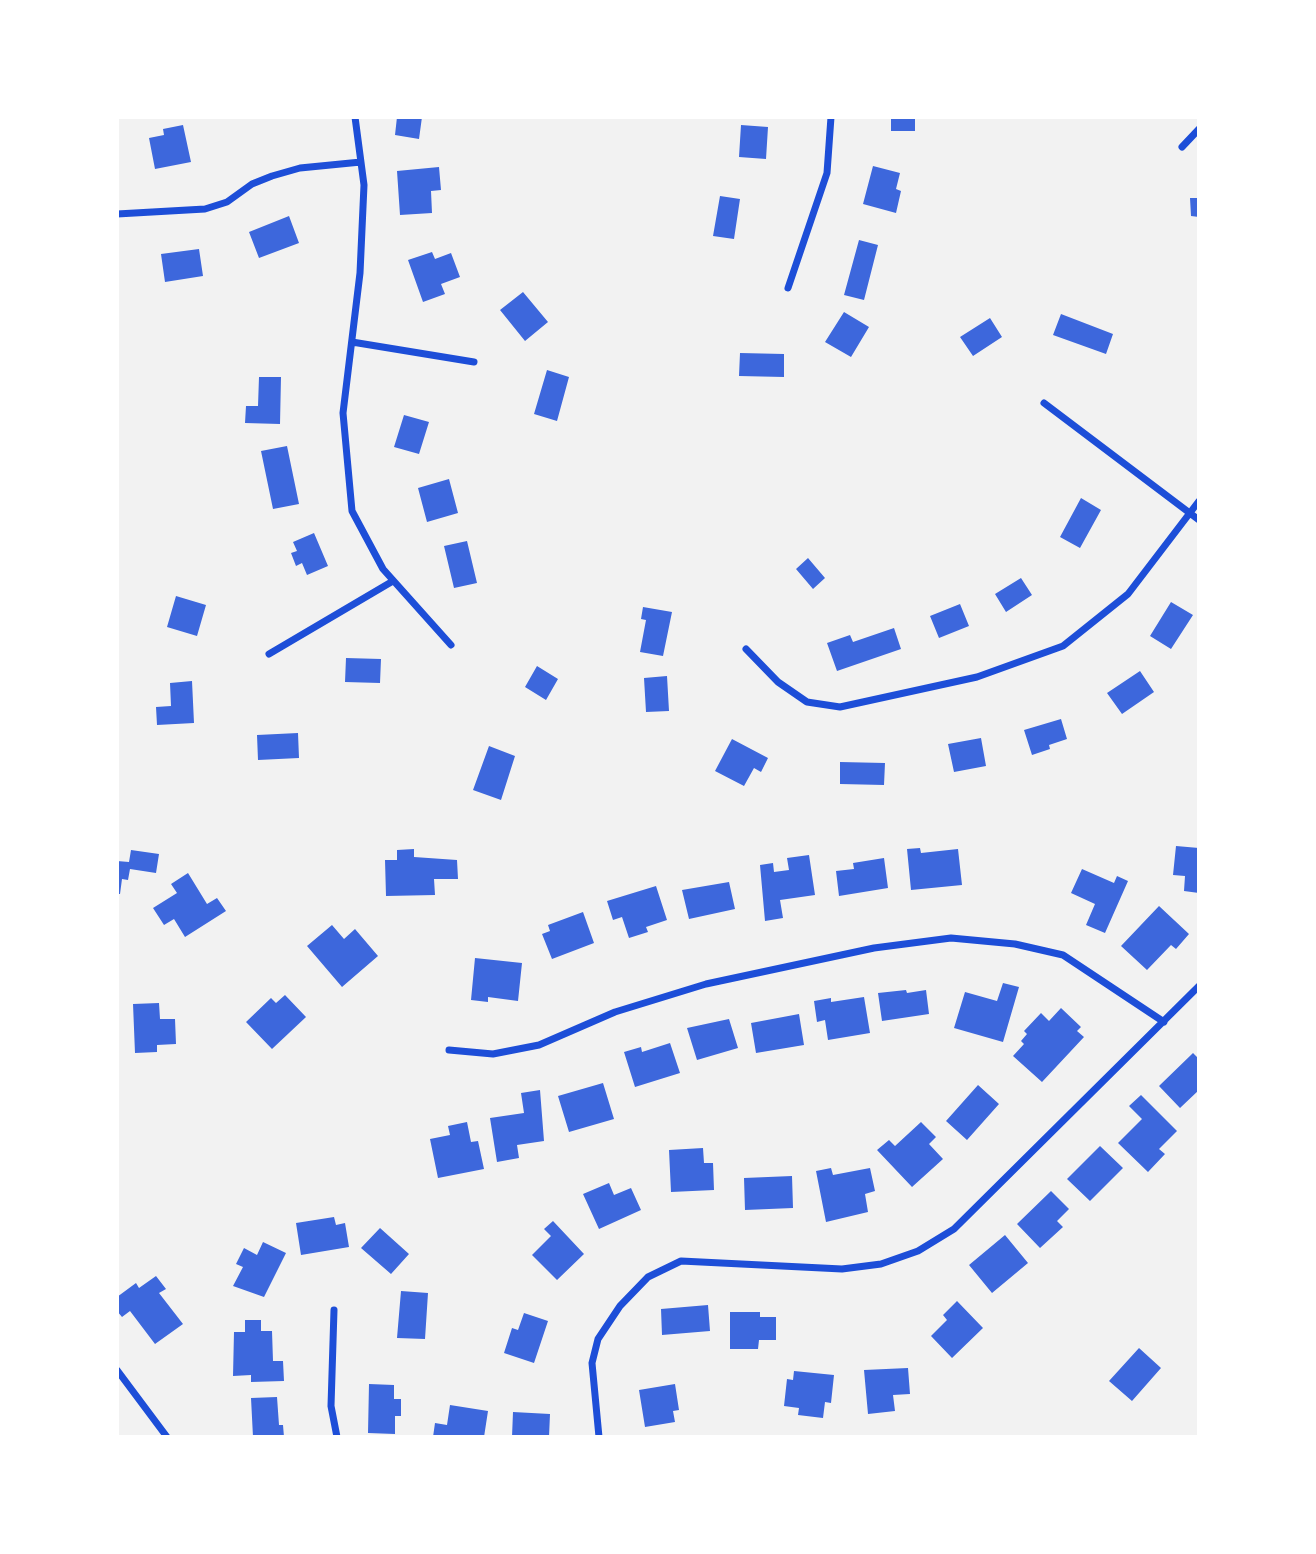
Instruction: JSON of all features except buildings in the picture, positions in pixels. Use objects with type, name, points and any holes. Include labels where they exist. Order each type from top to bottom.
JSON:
[{"type":"street","points":[[355,117],[364,185],[360,273],[343,413],[352,511],[383,569],[451,645]]},
{"type":"street","points":[[788,288],[827,173],[831,117]]},
{"type":"street","points":[[1182,147],[1199,128]]},
{"type":"street","points":[[117,214],[205,209],[227,202],[252,184],[272,176],[300,168],[361,162]]},
{"type":"street","points":[[352,342],[474,362]]},
{"type":"street","points":[[1044,402],[1199,520]]},
{"type":"street","points":[[746,649],[778,682],[807,702],[840,707],[977,677],[1063,646],[1128,594],[1199,501]]},
{"type":"street","points":[[269,654],[393,580]]},
{"type":"street","points":[[449,1050],[493,1054],[539,1045],[614,1013],[706,984],[874,948],[951,938],[1015,944],[1063,955],[1164,1023]]},
{"type":"street","points":[[599,1437],[592,1363],[598,1339],[620,1306],[648,1277],[681,1261],[842,1269],[881,1264],[918,1251],[954,1230],[1199,986]]},
{"type":"street","points":[[334,1310],[331,1406],[337,1437]]},
{"type":"street","points":[[117,1370],[167,1437]]}]
